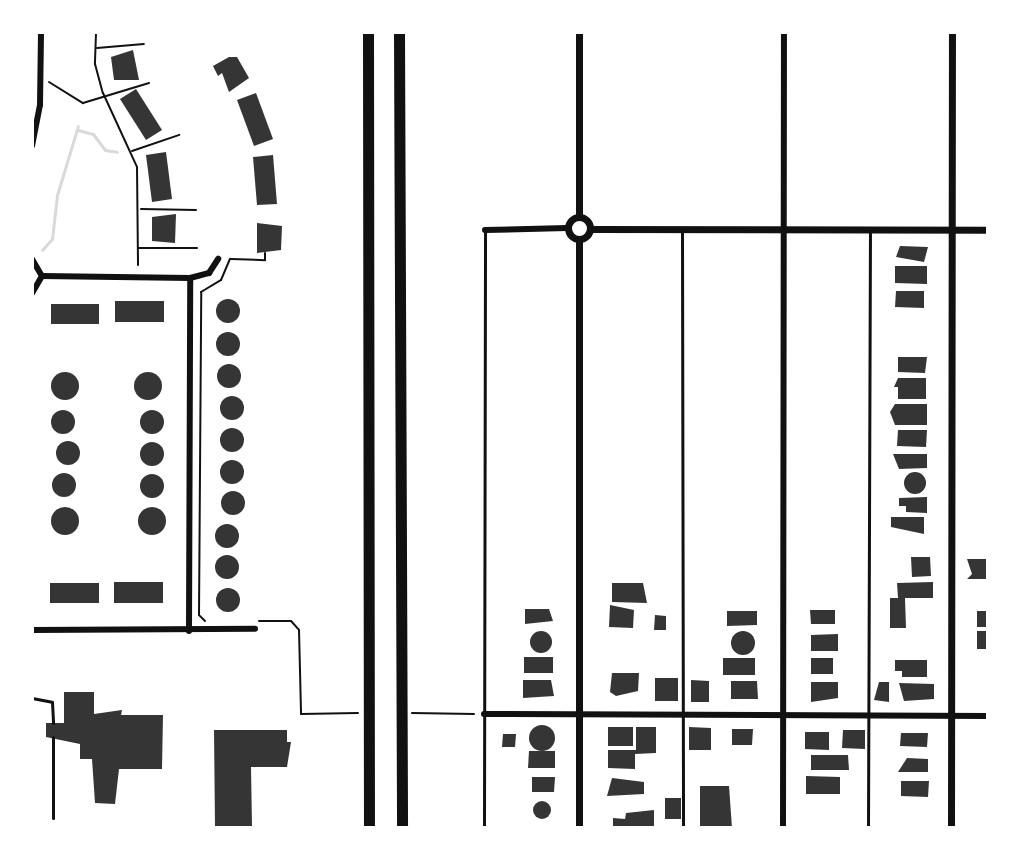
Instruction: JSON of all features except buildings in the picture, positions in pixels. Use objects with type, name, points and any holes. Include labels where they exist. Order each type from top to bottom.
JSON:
[{"type":"highway","points":[[368,32],[369,828]]},
{"type":"highway","points":[[399,32],[402,828]]},
{"type":"street","points":[[32,146],[40,79],[41,32]]},
{"type":"street","points":[[579,32],[579,217],[590,229]]},
{"type":"street","points":[[783,828],[784,32]]},
{"type":"street","points":[[951,828],[952,32]]},
{"type":"street","points":[[485,230],[567,228],[579,217]]},
{"type":"street","points":[[567,228],[579,239],[579,828]]},
{"type":"street","points":[[579,239],[590,229],[988,230]]},
{"type":"street","points":[[32,259],[42,276]]},
{"type":"street","points":[[42,276],[190,278],[209,273],[218,259]]},
{"type":"street","points":[[32,293],[42,276]]},
{"type":"street","points":[[189,631],[190,278]]},
{"type":"street","points":[[32,630],[255,629]]},
{"type":"street","points":[[484,714],[988,716]]},
{"type":"lane","points":[[868,828],[870,229]]},
{"type":"lane","points":[[484,828],[485,230]]},
{"type":"lane","points":[[682,230],[683,828]]},
{"type":"lane","points":[[32,698],[52,702],[53,723]]},
{"type":"lane","points":[[53,737],[53,818]]},
{"type":"path","points":[[96,33],[95,48],[103,93],[132,151],[139,209],[138,265]]},
{"type":"path","points":[[95,48],[144,44]]},
{"type":"path","points":[[40,79],[83,103],[103,93],[149,83]]},
{"type":"path","points":[[132,151],[179,135]]},
{"type":"path","points":[[139,209],[196,210]]},
{"type":"path","points":[[138,248],[197,248]]},
{"type":"path","points":[[218,259],[265,260],[265,253]]},
{"type":"path","points":[[206,621],[200,617],[201,292],[221,280],[230,259]]},
{"type":"path","points":[[249,621],[291,621],[299,630],[301,714],[365,713]]},
{"type":"path","points":[[409,713],[475,714]]},
{"type":"waterway","points":[[42,250],[52,239],[57,195],[78,126]]},
{"type":"waterway","points":[[78,130],[93,134],[105,150],[117,152]]}]
